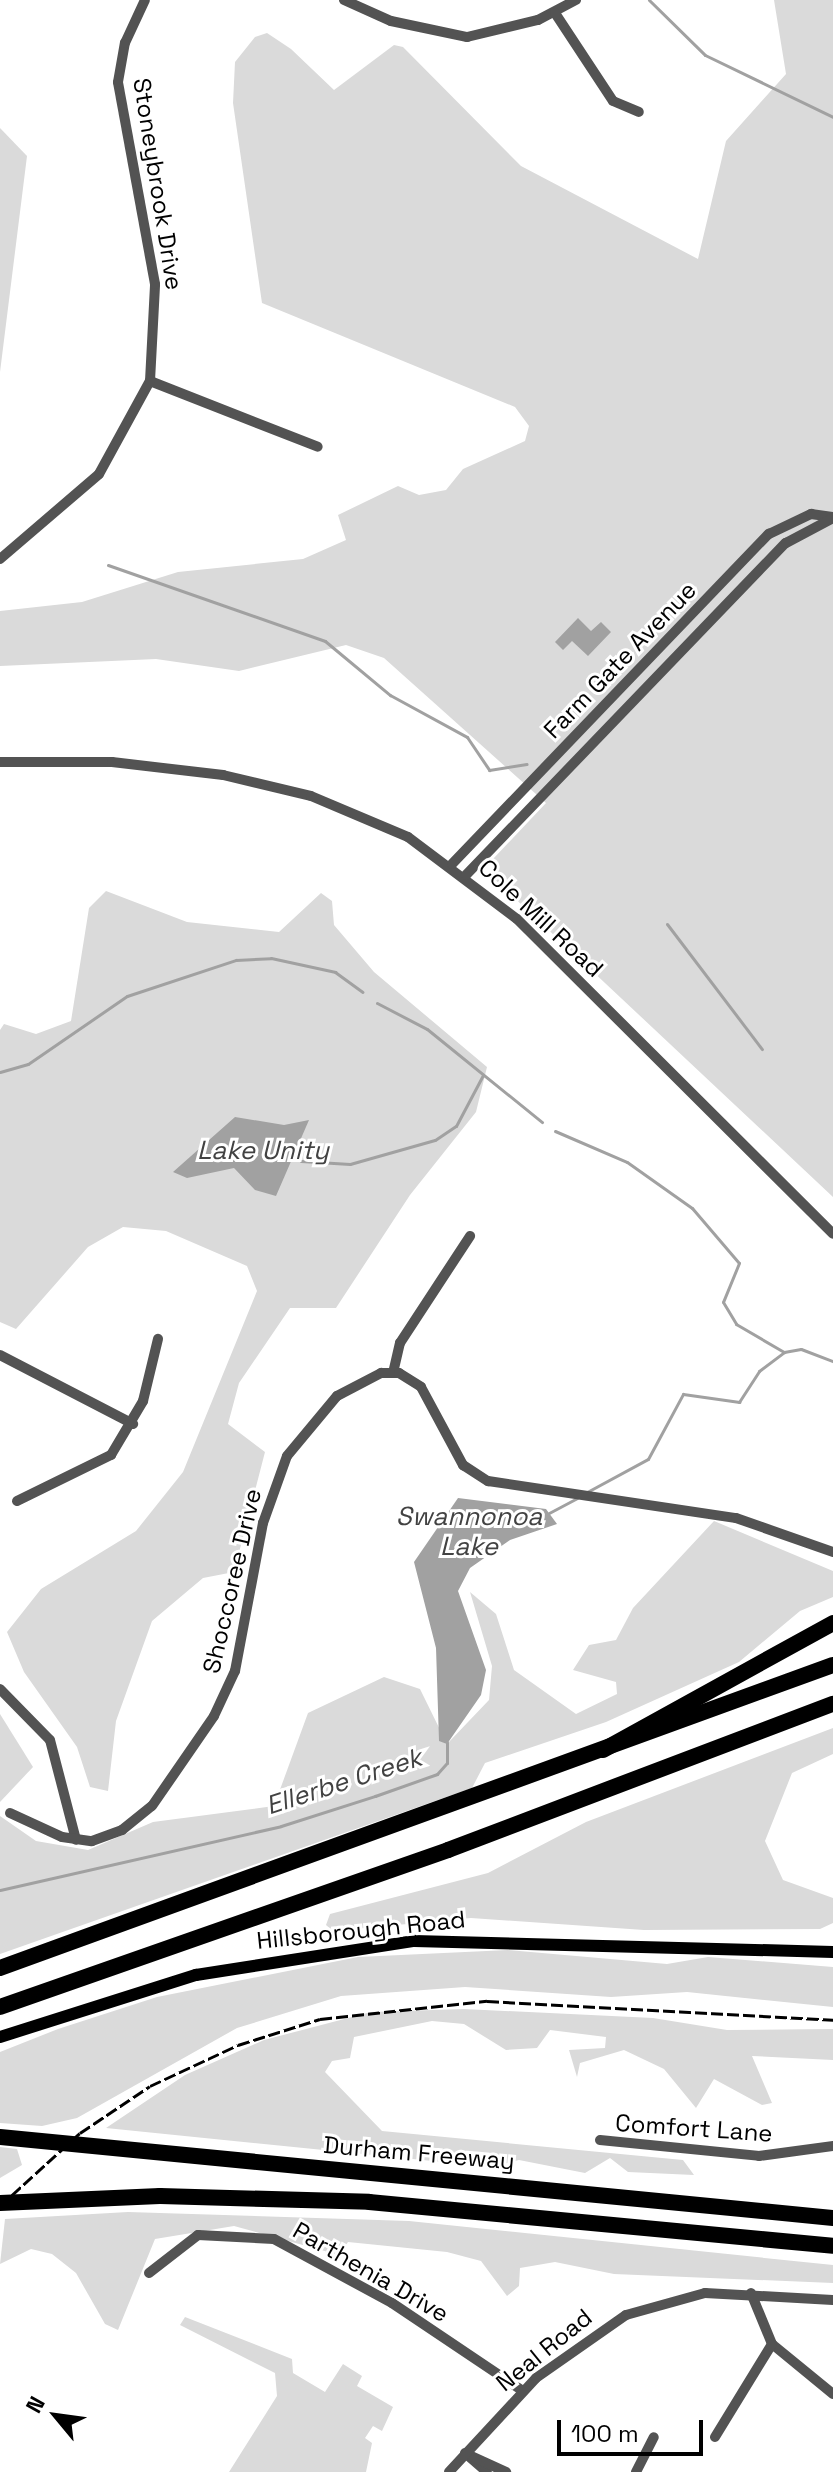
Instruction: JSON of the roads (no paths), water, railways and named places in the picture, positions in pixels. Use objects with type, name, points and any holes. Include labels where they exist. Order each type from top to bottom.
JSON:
[{"type":"highway","points":[[596,1757],[619,1736],[755,1671],[833,1623]]},
{"type":"highway","points":[[0,1968],[596,1757],[833,1665]]},
{"type":"highway","points":[[0,2007],[448,1850],[833,1704]]},
{"type":"highway","name":"Durham Freeway","points":[[0,2137],[833,2218]]},
{"type":"highway","points":[[0,2203],[56,2200],[369,2202],[833,2246]]},
{"type":"main road","name":"Hillsborough Road","points":[[0,2037],[196,1975],[414,1941],[833,1952]]},
{"type":"street","points":[[344,0],[449,36],[488,34],[555,13],[576,0]]},
{"type":"street","name":"Stoneybrook Drive","points":[[0,559],[99,474],[150,381],[155,284],[118,82],[142,1]]},
{"type":"street","points":[[555,13],[613,101],[639,112]]},
{"type":"street","points":[[150,381],[318,447]]},
{"type":"street","name":"Farm Gate Avenue","points":[[452,864],[769,534],[811,514],[833,518]]},
{"type":"street","name":"Farm Gate Avenue","points":[[466,875],[767,561],[800,532],[833,518]]},
{"type":"street","name":"Cole Mill Road","points":[[0,762],[112,762],[253,781],[356,812],[452,864],[833,1234]]},
{"type":"street","points":[[470,1236],[400,1343],[393,1373],[432,1399],[471,1472],[561,1496],[736,1518],[833,1552]]},
{"type":"street","points":[[17,1501],[111,1455],[133,1424],[155,1370],[158,1339]]},
{"type":"street","points":[[0,1355],[133,1424]]},
{"type":"street","name":"Shoccoree Drive","points":[[76,1840],[100,1840],[133,1824],[173,1779],[235,1671],[263,1523],[287,1456],[337,1396],[393,1373]]},
{"type":"street","points":[[0,1689],[50,1740],[76,1840]]},
{"type":"street","points":[[10,1813],[76,1840]]},
{"type":"street","name":"Comfort Lane","points":[[600,2140],[759,2156],[833,2146]]},
{"type":"street","name":"Parthenia Drive","points":[[149,2273],[198,2235],[274,2239],[392,2303],[523,2391]]},
{"type":"street","points":[[751,2293],[772,2344],[833,2394]]},
{"type":"street","name":"Neal Road","points":[[449,2472],[523,2391],[626,2315],[687,2296],[751,2293],[833,2300]]},
{"type":"street","points":[[715,2437],[772,2344]]},
{"type":"street","points":[[636,2472],[654,2437]]},
{"type":"street","points":[[466,2454],[487,2472]]},
{"type":"street","points":[[466,2454],[506,2472]]},
{"type":"water","points":[[578,618],[591,631],[601,622],[611,632],[588,656],[572,641],[563,650],[555,642]]},
{"type":"water","name":"Lake Unity","points":[[235,1117],[284,1125],[309,1120],[276,1196],[255,1190],[234,1168],[187,1178],[173,1172]]},
{"type":"water","name":"Swannonoa Lake","points":[[458,1498],[546,1509],[557,1524],[510,1540],[470,1568],[458,1591],[486,1670],[481,1695],[447,1744],[439,1741],[436,1648],[414,1562]]},
{"type":"waterway","points":[[649,0],[705,55],[833,117]]},
{"type":"waterway","points":[[108,565],[325,641],[390,695],[467,737],[489,770],[527,764]]},
{"type":"waterway","points":[[667,924],[762,1049]]},
{"type":"waterway","points":[[0,1072],[28,1064],[127,996],[236,960],[271,958],[335,972],[363,992]]},
{"type":"waterway","points":[[377,1003],[427,1029],[542,1122]]},
{"type":"waterway","points":[[301,1161],[350,1164],[435,1140],[456,1126],[483,1075]]},
{"type":"waterway","points":[[555,1131],[627,1162],[692,1208],[739,1263],[723,1302],[736,1324],[784,1352]]},
{"type":"waterway","name":"Ellerbe Creek","points":[[587,1492],[648,1459],[683,1394],[739,1402],[759,1371],[784,1352],[801,1349],[833,1361]]},
{"type":"waterway","name":"Ellerbe Creek","points":[[549,1513],[577,1498]]},
{"type":"waterway","name":"Ellerbe Creek","points":[[0,1890],[281,1826],[375,1796],[437,1774],[447,1763],[447,1742]]},
{"type":"railway","points":[[0,2206],[80,2133],[150,2086],[238,2045],[320,2019],[487,2001],[833,2020]]}]
